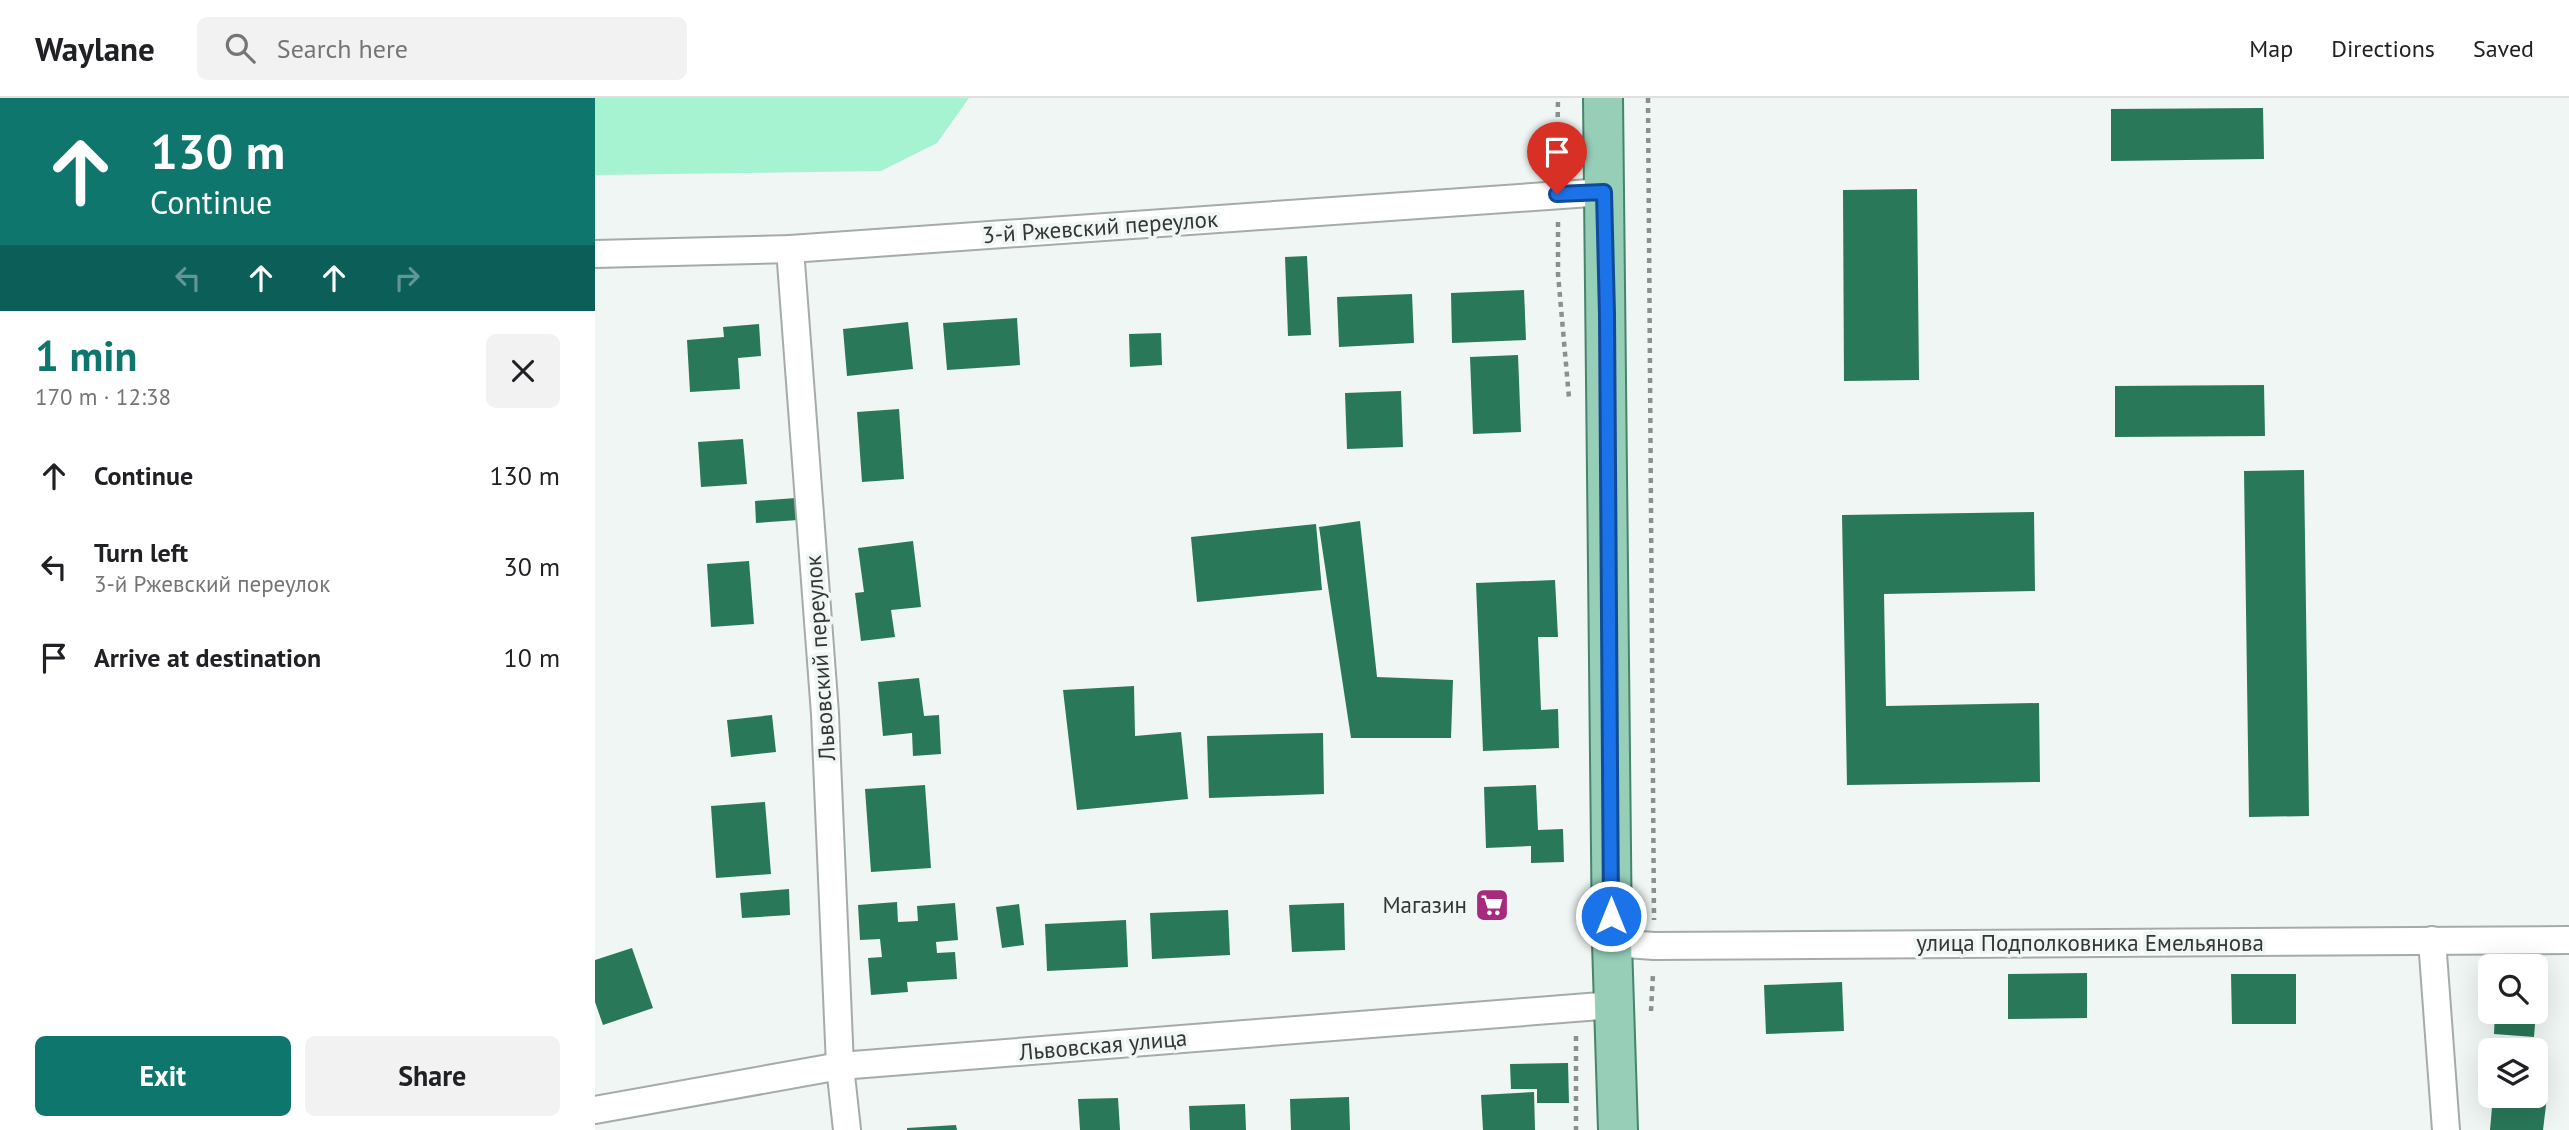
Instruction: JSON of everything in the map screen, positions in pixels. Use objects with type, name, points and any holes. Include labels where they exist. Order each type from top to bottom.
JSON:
[{"type":"main road","points":[[1603,98],[1612,943],[1618,1130]]},
{"type":"street","name":"3-й Ржевский переулок","points":[[595,254],[790,249],[1604,192]]},
{"type":"street","name":"Львовский переулок","points":[[790,249],[825,714],[840,1066],[847,1130]]},
{"type":"street","points":[[2432,940],[2446,1130]]},
{"type":"street","name":"улица Подполковника Емельянова","points":[[1612,943],[1654,946],[2569,940]]},
{"type":"street","name":"Львовская улица","points":[[595,1110],[840,1066],[1613,1004]]},
{"type":"path","points":[[1557,98],[1558,274],[1570,408]]},
{"type":"path","points":[[1648,98],[1654,946],[1651,1012]]},
{"type":"path","points":[[1576,1006],[1576,1130]]},
{"type":"green space","points":[[595,98],[969,98],[937,143],[881,171],[595,175]]},
{"type":"building","points":[[2263,108],[2264,159],[2111,161],[2111,109]]},
{"type":"building","points":[[1917,189],[1919,380],[1844,381],[1843,190]]},
{"type":"building","points":[[1307,256],[1311,335],[1288,336],[1285,257]]},
{"type":"building","points":[[1524,290],[1526,340],[1452,343],[1451,293]]},
{"type":"building","points":[[1412,294],[1414,343],[1339,347],[1337,297]]},
{"type":"building","points":[[1017,318],[1020,365],[947,370],[943,323]]},
{"type":"building","points":[[908,322],[913,369],[847,376],[843,329]]},
{"type":"building","points":[[759,324],[761,356],[738,358],[740,389],[690,392],[687,340],[724,337],[723,327]]},
{"type":"building","points":[[1161,333],[1162,365],[1130,367],[1129,334]]},
{"type":"building","points":[[1518,355],[1521,432],[1473,434],[1470,357]]},
{"type":"building","points":[[2264,385],[2265,436],[2115,437],[2115,386]]},
{"type":"building","points":[[1401,391],[1403,447],[1347,449],[1345,393]]},
{"type":"building","points":[[899,409],[904,479],[862,482],[857,412]]},
{"type":"building","points":[[743,439],[747,484],[701,487],[698,442]]},
{"type":"building","points":[[2304,470],[2309,816],[2249,817],[2244,471]]},
{"type":"building","points":[[796,498],[798,520],[756,523],[755,501]]},
{"type":"building","points":[[2034,512],[2035,591],[1884,594],[1886,706],[2039,703],[2040,782],[1847,785],[1842,515]]},
{"type":"building","points":[[1360,521],[1377,677],[1453,680],[1451,738],[1351,738],[1319,527]]},
{"type":"building","points":[[1316,524],[1322,590],[1197,602],[1191,537]]},
{"type":"building","points":[[913,541],[921,607],[891,610],[895,637],[861,641],[855,593],[864,592],[858,548]]},
{"type":"building","points":[[749,561],[754,624],[711,627],[707,564]]},
{"type":"building","points":[[1555,580],[1558,637],[1538,637],[1541,710],[1558,709],[1559,748],[1483,751],[1476,583]]},
{"type":"building","points":[[919,678],[924,716],[939,715],[941,754],[913,756],[912,733],[883,736],[878,682]]},
{"type":"building","points":[[1134,686],[1135,736],[1181,732],[1188,799],[1077,810],[1063,690]]},
{"type":"building","points":[[772,715],[776,752],[731,757],[727,720]]},
{"type":"building","points":[[1323,733],[1324,794],[1209,798],[1207,736]]},
{"type":"building","points":[[925,785],[931,868],[871,872],[865,789]]},
{"type":"building","points":[[1536,785],[1538,830],[1563,829],[1564,862],[1531,863],[1531,846],[1486,848],[1484,787]]},
{"type":"building","points":[[765,802],[771,874],[716,878],[711,806]]},
{"type":"building","points":[[789,889],[790,915],[742,918],[740,893]]},
{"type":"building","points":[[897,902],[898,922],[918,921],[917,906],[955,903],[958,940],[936,942],[937,953],[955,952],[957,979],[907,982],[908,992],[871,995],[868,958],[882,957],[880,939],[860,940],[858,905]]},
{"type":"building","points":[[1344,903],[1345,950],[1292,952],[1289,905]]},
{"type":"building","points":[[1019,904],[1024,945],[1002,948],[996,907]]},
{"type":"building","points":[[1228,910],[1230,955],[1152,959],[1150,913]]},
{"type":"building","points":[[1126,920],[1128,967],[1047,971],[1045,924]]},
{"type":"building","points":[[632,948],[653,1008],[603,1025],[595,1002],[595,960]]},
{"type":"building","points":[[2087,973],[2087,1018],[2008,1019],[2008,974]]},
{"type":"building","points":[[2231,974],[2296,974],[2296,1024],[2232,1024]]},
{"type":"building","points":[[1842,982],[1844,1031],[1766,1034],[1764,985]]},
{"type":"building","points":[[2494,1024],[2535,1024],[2534,1037],[2494,1034]]},
{"type":"building","points":[[1568,1063],[1569,1103],[1537,1103],[1537,1089],[1511,1089],[1510,1064]]},
{"type":"building","points":[[1534,1092],[1535,1130],[1483,1130],[1481,1095]]},
{"type":"building","points":[[1349,1097],[1350,1130],[1291,1130],[1290,1099]]},
{"type":"building","points":[[1118,1098],[1120,1130],[1080,1130],[1078,1099]]},
{"type":"building","points":[[1245,1104],[1246,1130],[1190,1130],[1189,1106]]},
{"type":"building","points":[[2492,1108],[2546,1108],[2543,1130],[2490,1130]]},
{"type":"building","points":[[956,1125],[957,1130],[907,1130],[907,1128]]},
{"type":"place","name":"Магазин","points":[[1492,905]]},
{"type":"route","points":[[1557,194],[1604,192],[1611,916]]}]
